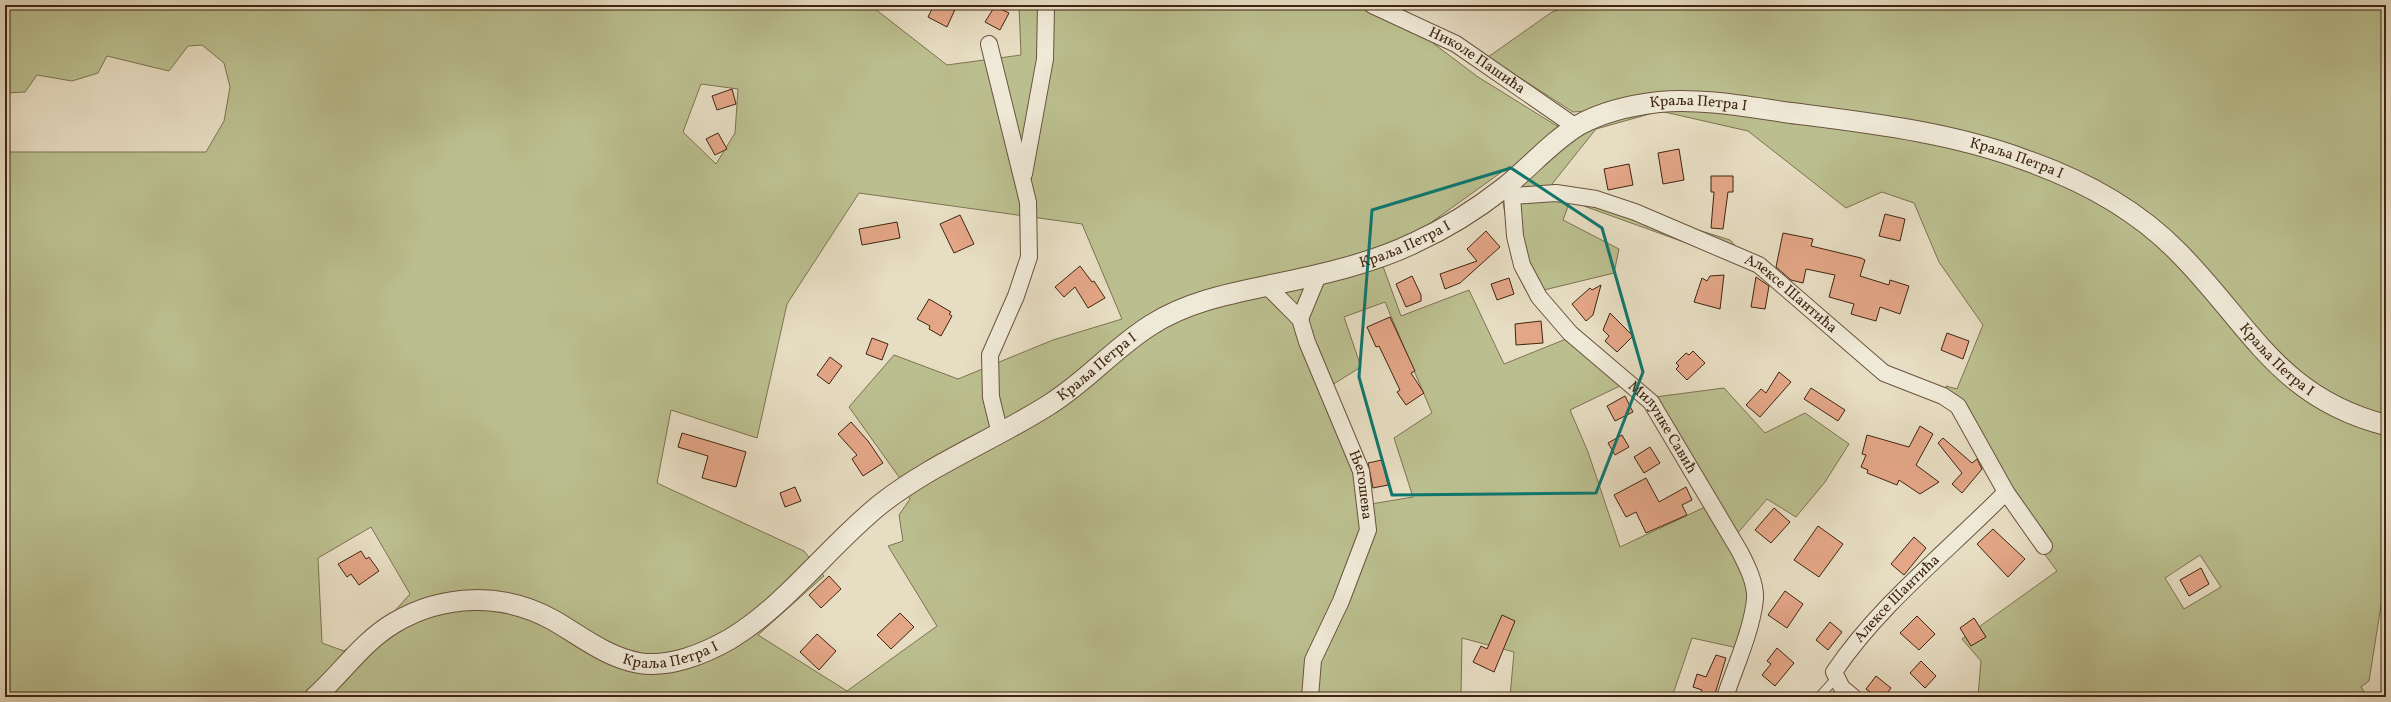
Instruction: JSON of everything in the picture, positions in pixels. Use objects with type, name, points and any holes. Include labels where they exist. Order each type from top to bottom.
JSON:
[{"type":"street","points":[[1023,180],[1045,59],[1046,5]]},
{"type":"street","name":"Николе Пашића","points":[[1372,5],[1456,44],[1576,127]]},
{"type":"street","points":[[989,44],[1028,202],[1029,257],[1016,296],[990,355],[991,397],[1000,434]]},
{"type":"street","name":"Краља Петра I","points":[[315,697],[366,644],[394,623],[425,609],[464,600],[501,601],[537,611],[606,652],[636,663],[664,663],[704,652],[732,637],[757,619],[852,528],[886,500],[957,456],[1000,434],[1048,406],[1079,384],[1150,325],[1201,302],[1372,259],[1403,248],[1460,219],[1510,190],[1576,127],[1600,116],[1639,105],[1659,102],[1699,102],[1885,126],[1957,139],[2031,162],[2087,186],[2113,201],[2155,230],[2193,268],[2263,351],[2297,382],[2332,404],[2386,425]]},
{"type":"street","name":"Алексе Шантића","points":[[1510,190],[1556,193],[1596,199],[1649,218],[1760,265],[1884,373],[1943,396],[1958,406],[2006,492],[2044,546]]},
{"type":"street","name":"Милунке Савић","points":[[1510,190],[1516,236],[1522,265],[1539,297],[1570,333],[1651,402],[1751,573],[1755,598],[1746,635],[1725,697]]},
{"type":"street","points":[[1300,320],[1319,273]]},
{"type":"street","name":"Његошева","points":[[1266,286],[1300,320],[1307,342],[1361,471],[1368,530],[1341,601],[1313,660],[1310,697]]},
{"type":"street","name":"Алексе Шантића","points":[[1836,678],[1834,672],[1845,656],[1894,600],[2006,492]]},
{"type":"street","points":[[1836,678],[1842,688],[1853,697]]},
{"type":"lane","name":"Алексе Шантића","points":[[1819,697],[1836,678]]},
{"type":"highlighted area","points":[[1511,168],[1602,228],[1643,372],[1596,493],[1392,495],[1359,377],[1372,210]]},
{"type":"green space","points":[[5,5],[870,5],[947,65],[1021,55],[1019,5],[1395,5],[1421,20],[1425,37],[1478,77],[1557,126],[1582,116],[1676,108],[1742,116],[1736,100],[1573,112],[1488,57],[1552,12],[1573,5],[2386,5],[2386,574],[2369,681],[2361,687],[2368,697],[1978,697],[1981,661],[1962,639],[2057,571],[2010,505],[1981,459],[1956,411],[1946,386],[1957,389],[1983,325],[1939,262],[1914,203],[1882,192],[1846,208],[1748,131],[1660,111],[1596,129],[1552,184],[1730,240],[1756,268],[1570,201],[1563,220],[1619,249],[1614,273],[1544,290],[1507,225],[1502,197],[1510,166],[1362,272],[1381,261],[1401,316],[1469,290],[1504,364],[1566,339],[1622,385],[1570,410],[1588,452],[1620,547],[1705,507],[1655,397],[1724,388],[1765,433],[1805,413],[1849,444],[1825,482],[1796,517],[1767,499],[1736,535],[1759,586],[1747,650],[1692,638],[1672,697],[1510,697],[5,697],[5,152],[206,152],[224,121],[230,87],[224,63],[202,45],[188,46],[169,71],[107,56],[98,73],[72,81],[37,75],[25,92],[5,93]],"holes":[[[701,84],[738,89],[735,133],[716,164],[683,132]],[[859,193],[1082,224],[1122,319],[1053,340],[958,379],[894,355],[849,407],[899,477],[910,499],[899,515],[903,541],[888,546],[937,626],[847,691],[758,635],[824,576],[804,551],[657,483],[671,410],[757,438],[787,304]],[[1385,302],[1432,413],[1394,438],[1413,497],[1371,504],[1332,385],[1361,367],[1344,317]],[[371,527],[410,594],[392,614],[344,651],[322,643],[318,558]],[[2200,555],[2221,587],[2184,609],[2165,578]],[[1462,638],[1514,652],[1510,697],[1461,695]]]},
{"type":"building","points":[[934,5],[957,5],[947,27],[928,17]]},
{"type":"building","points":[[995,6],[1009,13],[1000,30],[985,22]]},
{"type":"building","points":[[732,89],[736,104],[717,110],[712,96]]},
{"type":"building","points":[[718,133],[727,149],[715,155],[706,139]]},
{"type":"building","points":[[1679,149],[1684,180],[1663,184],[1658,153]]},
{"type":"building","points":[[1629,164],[1633,185],[1608,190],[1604,169]]},
{"type":"building","points":[[1711,176],[1733,176],[1733,192],[1728,192],[1723,229],[1711,228],[1714,192],[1711,192]]},
{"type":"building","points":[[1885,214],[1905,219],[1900,241],[1879,236]]},
{"type":"building","points":[[960,215],[974,244],[954,253],[940,224]]},
{"type":"building","points":[[897,222],[900,238],[862,245],[859,229]]},
{"type":"building","points":[[1486,231],[1500,247],[1460,283],[1445,289],[1440,274],[1477,261],[1467,249]]},
{"type":"building","points":[[1783,233],[1813,239],[1811,246],[1865,260],[1860,276],[1889,285],[1890,280],[1909,286],[1900,314],[1880,307],[1876,321],[1851,314],[1854,304],[1829,297],[1835,275],[1806,269],[1803,283],[1791,280],[1776,267]]},
{"type":"building","points":[[1080,266],[1092,282],[1094,281],[1105,298],[1088,308],[1075,287],[1064,297],[1055,287]]},
{"type":"building","points":[[1724,275],[1720,309],[1694,302],[1702,278],[1707,281],[1710,276]]},
{"type":"building","points":[[1412,276],[1421,295],[1421,301],[1406,307],[1396,284]]},
{"type":"building","points":[[1756,277],[1769,286],[1765,309],[1751,307]]},
{"type":"building","points":[[1509,278],[1514,294],[1497,300],[1491,284]]},
{"type":"building","points":[[1601,285],[1593,315],[1586,321],[1572,304],[1590,288],[1592,290]]},
{"type":"building","points":[[929,299],[951,312],[949,314],[952,316],[941,336],[929,329],[930,326],[917,319]]},
{"type":"building","points":[[1610,313],[1633,336],[1617,352],[1605,341],[1609,336],[1603,330]]},
{"type":"building","points":[[1390,317],[1415,371],[1411,373],[1424,393],[1406,405],[1397,392],[1400,390],[1379,346],[1376,347],[1367,327]]},
{"type":"building","points":[[1541,321],[1543,343],[1516,345],[1515,324]]},
{"type":"building","points":[[1947,333],[1969,341],[1963,359],[1941,350]]},
{"type":"building","points":[[872,338],[888,344],[882,360],[866,354]]},
{"type":"building","points":[[1693,351],[1705,363],[1687,380],[1676,369],[1679,366],[1676,363],[1686,353],[1689,355]]},
{"type":"building","points":[[830,357],[842,366],[829,384],[817,375]]},
{"type":"building","points":[[1779,372],[1791,382],[1760,417],[1746,405],[1761,389],[1766,393]]},
{"type":"building","points":[[1811,388],[1845,410],[1838,421],[1804,399]]},
{"type":"building","points":[[1625,396],[1633,412],[1615,421],[1607,406]]},
{"type":"building","points":[[851,422],[868,441],[883,463],[863,476],[852,459],[857,455],[838,434]]},
{"type":"building","points":[[1920,426],[1933,434],[1916,465],[1939,482],[1920,494],[1899,480],[1897,485],[1867,473],[1868,470],[1861,467],[1866,455],[1862,454],[1867,435],[1909,447]]},
{"type":"building","points":[[682,433],[746,452],[736,487],[702,478],[708,456],[678,447]]},
{"type":"building","points":[[1622,435],[1629,447],[1615,455],[1608,443]]},
{"type":"building","points":[[1943,438],[1972,463],[1977,459],[1982,469],[1962,493],[1952,484],[1962,473],[1938,443]]},
{"type":"building","points":[[1650,447],[1660,463],[1644,473],[1634,457]]},
{"type":"building","points":[[1382,460],[1388,485],[1373,488],[1368,463]]},
{"type":"building","points":[[1646,478],[1659,502],[1686,487],[1692,500],[1682,505],[1687,515],[1646,533],[1636,512],[1626,517],[1614,495]]},
{"type":"building","points":[[795,487],[801,501],[785,507],[780,493]]},
{"type":"building","points":[[1774,508],[1790,522],[1771,543],[1755,530]]},
{"type":"building","points":[[1818,526],[1843,544],[1819,577],[1794,560]]},
{"type":"building","points":[[1993,529],[2025,559],[2008,577],[1977,544]]},
{"type":"building","points":[[1914,537],[1926,548],[1904,575],[1891,564]]},
{"type":"building","points":[[361,551],[366,559],[369,557],[379,571],[359,585],[351,574],[347,577],[338,564]]},
{"type":"building","points":[[2201,568],[2209,584],[2189,596],[2180,580]]},
{"type":"building","points":[[829,576],[841,589],[821,608],[809,595]]},
{"type":"building","points":[[1785,591],[1803,604],[1787,628],[1768,615]]},
{"type":"building","points":[[900,613],[914,627],[891,649],[877,635]]},
{"type":"building","points":[[1502,615],[1515,621],[1494,672],[1473,662],[1481,646],[1487,649]]},
{"type":"building","points":[[1917,616],[1935,634],[1919,650],[1900,633]]},
{"type":"building","points":[[1974,618],[1986,637],[1971,646],[1960,628]]},
{"type":"building","points":[[1830,622],[1842,632],[1828,650],[1816,640]]},
{"type":"building","points":[[817,634],[836,651],[819,670],[800,652]]},
{"type":"building","points":[[1777,648],[1794,663],[1775,686],[1762,675],[1771,664],[1767,661]]},
{"type":"building","points":[[1716,655],[1726,658],[1714,697],[1699,697],[1702,690],[1693,687],[1697,674],[1706,677]]},
{"type":"building","points":[[1921,661],[1936,676],[1925,688],[1910,673]]},
{"type":"building","points":[[1876,676],[1891,688],[1884,697],[1877,697],[1866,689]]}]
